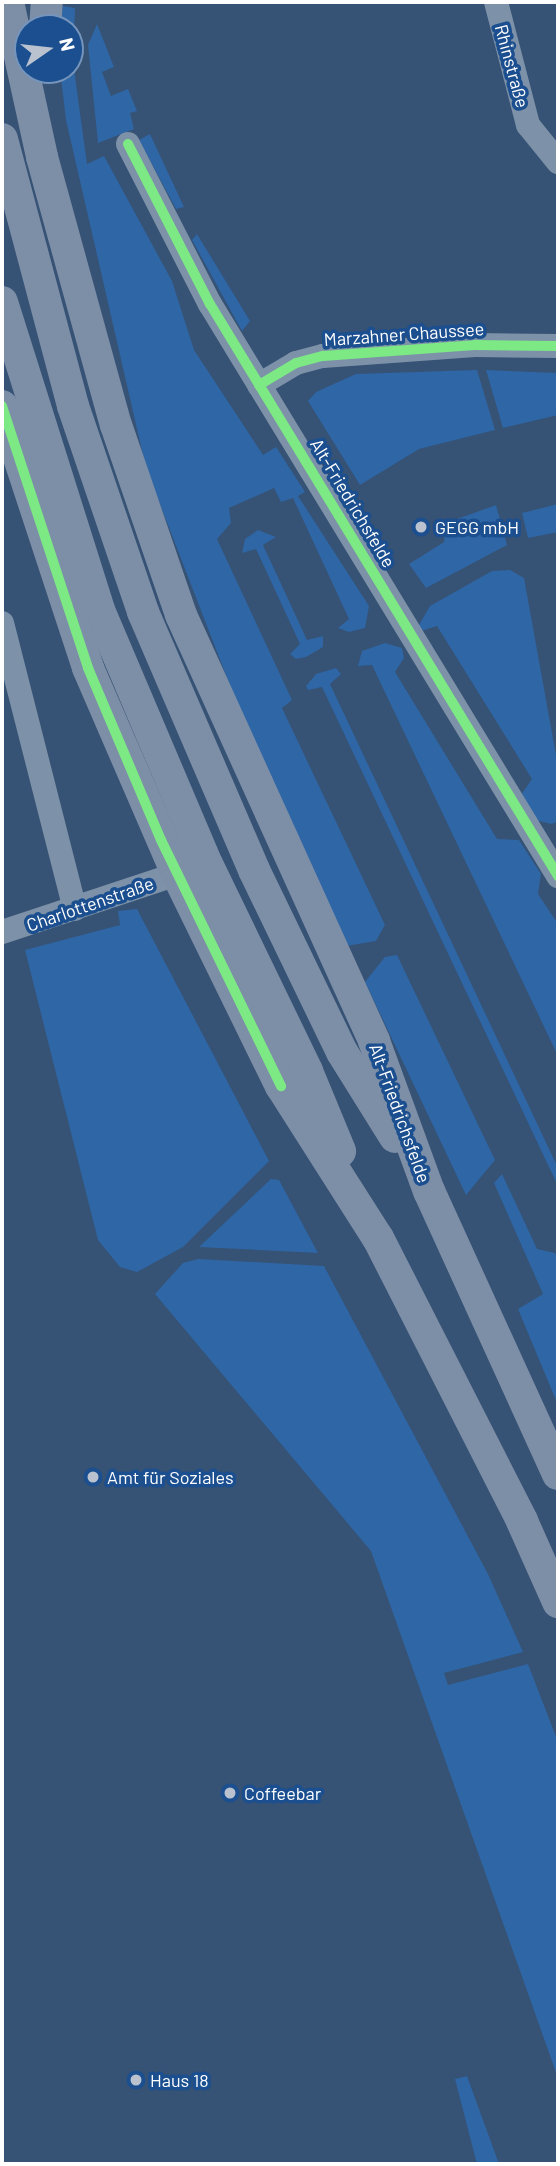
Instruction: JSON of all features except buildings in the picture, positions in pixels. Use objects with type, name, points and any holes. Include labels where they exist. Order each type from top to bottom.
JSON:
[{"type":"main road","name":"Alt-Friedrichsfelde","points":[[8,2],[41,157],[116,425],[181,615],[374,1041],[429,1191]]},
{"type":"main road","points":[[41,157],[44,84]]},
{"type":"main road","name":"Alt-Friedrichsfelde","points":[[2,139],[73,406],[143,612],[197,745],[342,1052],[429,1191]]},
{"type":"main road","points":[[2,302],[99,610],[208,864],[307,1071],[371,1226],[522,1521],[558,1602]]},
{"type":"main road","points":[[2,406],[88,668],[177,874],[281,1086],[371,1226]]},
{"type":"main road","points":[[429,1191],[558,1474]]},
{"type":"street","name":"Rhinstraße","points":[[496,2],[528,125],[558,162]]},
{"type":"street","name":"Alt-Friedrichsfelde","points":[[128,144],[210,304],[558,876]]},
{"type":"street","name":"Marzahner Chaussee","points":[[259,385],[296,363],[323,356],[475,345],[558,346]]},
{"type":"street","points":[[2,623],[75,909]]},
{"type":"street","name":"Charlottenstraße","points":[[2,932],[177,874]]},
{"type":"shaded area","points":[[63,6],[75,8],[75,14],[62,14]]},
{"type":"shaded area","points":[[97,24],[114,67],[102,72],[111,96],[128,89],[137,111],[130,113],[134,129],[98,143],[88,45]]},
{"type":"shaded area","points":[[62,84],[76,84],[87,164],[104,156],[172,281],[194,350],[263,455],[276,447],[305,492],[298,496],[369,606],[365,628],[349,632],[338,628],[349,619],[293,498],[281,502],[274,488],[229,508],[231,523],[217,539],[292,700],[282,708],[385,925],[376,941],[346,946],[251,740],[146,468],[66,120]]},
{"type":"shaded area","points":[[150,134],[184,207],[176,209],[139,140]]},
{"type":"shaded area","points":[[197,234],[250,321],[242,331],[192,240]]},
{"type":"shaded area","points":[[477,370],[495,430],[419,449],[360,485],[308,401],[316,392],[356,374]]},
{"type":"shaded area","points":[[486,370],[558,373],[558,415],[503,428]]},
{"type":"shaded area","points":[[558,504],[558,532],[528,538],[522,513]]},
{"type":"shaded area","points":[[496,505],[507,545],[426,588],[409,564],[444,542],[446,523]]},
{"type":"shaded area","points":[[258,530],[276,537],[263,545],[307,640],[323,636],[323,647],[306,657],[296,659],[290,654],[300,644],[256,549],[242,553],[245,539]]},
{"type":"shaded area","points":[[510,570],[524,578],[558,766],[558,821],[552,824],[535,820],[521,795],[532,779],[437,626],[421,631],[419,625],[430,606],[492,571]]},
{"type":"shaded area","points":[[385,643],[402,648],[404,658],[395,672],[497,839],[519,840],[541,874],[538,894],[558,924],[558,1056],[372,665],[358,666],[362,651]]},
{"type":"shaded area","points":[[336,668],[341,674],[330,684],[558,1168],[558,1186],[322,687],[308,690],[306,686],[316,674]]},
{"type":"shaded area","points":[[137,909],[269,1161],[183,1247],[137,1272],[120,1267],[98,1240],[25,950],[120,925],[118,911]]},
{"type":"shaded area","points":[[397,955],[495,1160],[466,1195],[365,982],[385,957]]},
{"type":"shaded area","points":[[502,1174],[537,1249],[555,1253],[558,1259],[558,1405],[518,1309],[543,1294],[494,1183]]},
{"type":"shaded area","points":[[271,1179],[279,1180],[318,1253],[199,1247]]},
{"type":"shaded area","points":[[198,1259],[324,1266],[488,1574],[523,1652],[444,1673],[448,1685],[528,1664],[558,1742],[558,2078],[371,1551],[155,1294],[183,1263]]},
{"type":"shaded area","points":[[467,2076],[499,2164],[477,2164],[455,2079]]},
{"type":"cycle path","points":[[128,144],[210,304],[558,876]]},
{"type":"cycle path","points":[[259,385],[296,363],[323,356],[475,345],[558,346]]},
{"type":"cycle path","points":[[2,406],[88,668],[161,840],[281,1086]]},
{"type":"place","name":"GEGG mbH","points":[[421,527]]},
{"type":"place","name":"Amt für Soziales","points":[[93,1477]]},
{"type":"place","name":"Coffeebar","points":[[230,1793]]},
{"type":"place","name":"Haus 18","points":[[136,2080]]}]
